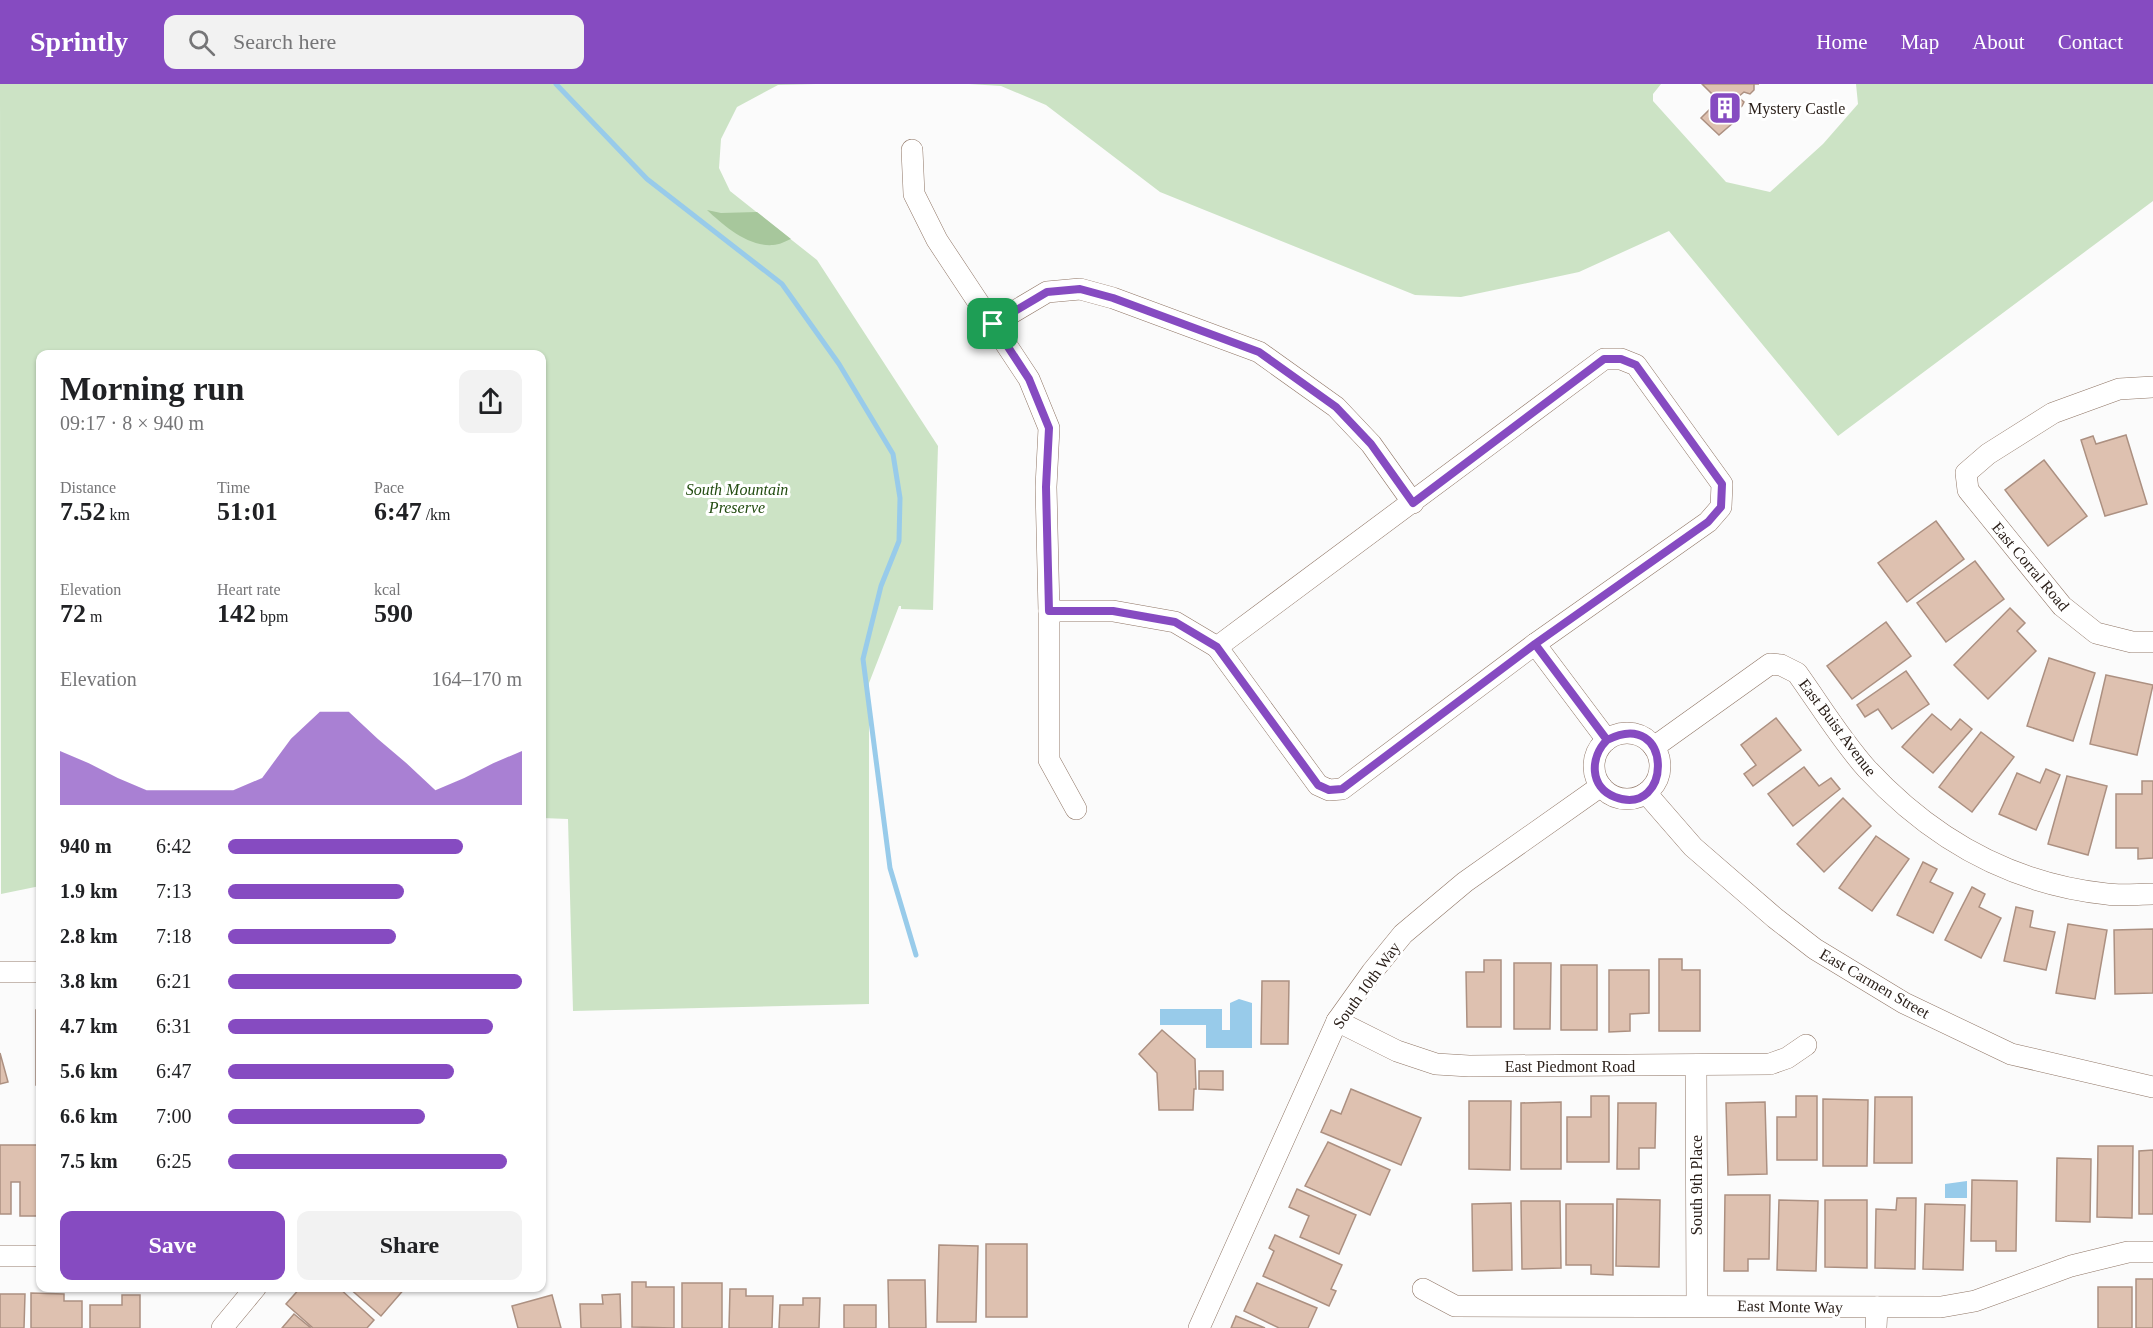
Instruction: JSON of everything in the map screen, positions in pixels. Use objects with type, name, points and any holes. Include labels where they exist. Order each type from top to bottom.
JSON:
[{"type":"street","points":[[912,150],[914,195],[938,240],[1029,379],[1049,428],[1046,487],[1049,760],[1076,808]]},
{"type":"street","points":[[993,324],[1047,292],[1080,289],[1133,304],[1259,352],[1336,407],[1371,444],[1413,503]]},
{"type":"street","points":[[1049,611],[1113,611],[1175,622],[1217,647],[1318,785],[1329,790],[1342,789],[1535,644],[1708,522],[1721,507],[1722,484],[1636,365],[1621,359],[1604,359],[1217,647]]},
{"type":"street","name":"East Corral Road","points":[[2153,387],[2119,390],[2053,413],[1988,454],[1966,473],[1968,490],[2062,606],[2096,633],[2132,642],[2153,642]]},
{"type":"street","points":[[1535,644],[1607,740]]},
{"type":"street","name":"East Buist Avenue","points":[[1654,747],[1770,664],[1781,665],[1797,673],[1865,767],[1895,797],[1951,842],[2015,873],[2061,885],[2108,894],[2153,894]]},
{"type":"street","points":[[1627,733],[1647,740],[1654,747],[1659,756],[1658,776],[1646,793],[1637,797],[1617,798],[1601,786],[1594,767],[1600,747],[1607,740],[1627,733]]},
{"type":"street","name":"South 10th Way","points":[[1199,1328],[1337,1021],[1403,934],[1465,882],[1601,786]]},
{"type":"street","name":"East Carmen Street","points":[[1646,793],[1693,847],[1775,918],[1815,949],[1904,1004],[2012,1054],[2153,1087]]},
{"type":"street","points":[[0,972],[36,972]]},
{"type":"street","name":"East Piedmont Road","points":[[1337,1021],[1397,1050],[1436,1064],[1469,1066],[1770,1064],[1787,1058],[1806,1045]]},
{"type":"street","name":"South 9th Place","points":[[1696,1065],[1696,1305]]},
{"type":"street","name":"East Monte Way","points":[[1423,1289],[1455,1306],[1941,1307],[1975,1301],[2071,1266],[2128,1252],[2153,1252]]},
{"type":"street","points":[[0,1256],[36,1256]]},
{"type":"street","points":[[222,1328],[246,1292]]},
{"type":"street","points":[[1876,1328],[1877,1307]]},
{"type":"green space","name":"South Mountain Preserve","points":[[0,84],[816,84],[778,85],[737,107],[721,139],[719,168],[730,191],[817,260],[938,446],[933,610],[901,609],[899,606],[869,683],[869,1004],[573,1011],[568,819],[546,818],[546,350],[36,350],[36,887],[1,894]]},
{"type":"green space","points":[[969,84],[1661,84],[1653,94],[1653,101],[1726,182],[1770,192],[1823,144],[1858,104],[1856,84],[2153,84],[2153,201],[1838,436],[1669,231],[1579,272],[1461,297],[1415,295],[1160,192],[1046,105],[1001,86]]},
{"type":"green space","points":[[707,210],[721,213],[757,212],[791,239],[780,244],[764,245],[745,239]]},
{"type":"water","points":[[1239,999],[1252,1003],[1252,1048],[1206,1048],[1206,1025],[1160,1025],[1160,1009],[1222,1009],[1222,1030],[1230,1030],[1230,1003]]},
{"type":"water","points":[[1967,1181],[1967,1198],[1945,1198],[1945,1184]]},
{"type":"building","name":"Mystery Castle","points":[[1702,84],[1754,84],[1754,90],[1750,94],[1744,92],[1738,97],[1744,102],[1742,106],[1728,117],[1734,122],[1719,135],[1701,118],[1715,104],[1713,95]]},
{"type":"building","points":[[2126,435],[2147,504],[2105,516],[2081,440],[2093,436],[2096,444]]},
{"type":"building","points":[[2044,460],[2087,516],[2048,546],[2005,490]]},
{"type":"building","points":[[1936,521],[1964,559],[1907,602],[1878,563]]},
{"type":"building","points":[[1975,561],[2004,599],[1946,642],[1917,603]]},
{"type":"building","points":[[2010,608],[2025,623],[2017,631],[2036,651],[1988,699],[1954,665]]},
{"type":"building","points":[[1886,622],[1911,656],[1852,699],[1827,666]]},
{"type":"building","points":[[2049,658],[2095,673],[2073,741],[2027,726]]},
{"type":"building","points":[[1906,671],[1929,704],[1892,729],[1878,709],[1865,717],[1857,705]]},
{"type":"building","points":[[2106,675],[2153,685],[2137,755],[2090,744]]},
{"type":"building","points":[[1932,714],[1951,730],[1960,719],[1972,729],[1933,773],[1902,747]]},
{"type":"building","points":[[1776,718],[1801,750],[1753,786],[1744,774],[1756,765],[1741,745]]},
{"type":"building","points":[[1981,732],[2014,757],[1972,812],[1939,787]]},
{"type":"building","points":[[1804,767],[1819,786],[1831,778],[1840,789],[1793,826],[1768,794]]},
{"type":"building","points":[[2046,769],[2060,775],[2036,830],[1999,814],[2017,773],[2040,783]]},
{"type":"building","points":[[2067,776],[2107,786],[2088,855],[2048,844]]},
{"type":"building","points":[[2142,781],[2153,781],[2153,858],[2138,859],[2138,848],[2116,848],[2116,794],[2142,794]]},
{"type":"building","points":[[1843,798],[1871,826],[1824,872],[1797,844]]},
{"type":"building","points":[[1876,836],[1909,859],[1872,911],[1839,888]]},
{"type":"building","points":[[1923,862],[1937,869],[1930,882],[1953,893],[1933,933],[1897,915]]},
{"type":"building","points":[[1972,887],[1985,894],[1979,907],[2001,918],[1981,958],[1945,940]]},
{"type":"building","points":[[2016,907],[2033,911],[2030,927],[2055,932],[2046,970],[2004,961]]},
{"type":"building","points":[[2068,924],[2107,930],[2095,999],[2056,993]]},
{"type":"building","points":[[2153,929],[2153,993],[2115,994],[2114,930]]},
{"type":"building","points":[[1659,959],[1682,959],[1682,970],[1700,970],[1700,1031],[1659,1031]]},
{"type":"building","points":[[1484,960],[1501,960],[1501,1027],[1467,1027],[1466,972],[1484,972]]},
{"type":"building","points":[[1514,963],[1551,963],[1550,1029],[1514,1029]]},
{"type":"building","points":[[1561,965],[1597,965],[1597,1030],[1561,1030]]},
{"type":"building","points":[[1609,970],[1649,970],[1649,1013],[1630,1014],[1630,1031],[1609,1032]]},
{"type":"building","points":[[1262,981],[1289,981],[1288,1044],[1261,1044]]},
{"type":"building","points":[[1162,1030],[1195,1059],[1196,1089],[1194,1089],[1193,1110],[1159,1110],[1157,1073],[1139,1054]]},
{"type":"building","points":[[0,1053],[8,1082],[0,1084]]},
{"type":"building","points":[[1199,1071],[1223,1071],[1223,1090],[1199,1089]]},
{"type":"building","points":[[1351,1089],[1421,1118],[1401,1165],[1321,1132],[1331,1110],[1341,1114]]},
{"type":"building","points":[[1591,1096],[1609,1096],[1609,1162],[1567,1162],[1567,1117],[1591,1117]]},
{"type":"building","points":[[1796,1096],[1817,1096],[1817,1160],[1777,1160],[1777,1117],[1796,1117]]},
{"type":"building","points":[[1875,1097],[1912,1097],[1912,1163],[1874,1163]]},
{"type":"building","points":[[1823,1099],[1868,1100],[1867,1166],[1823,1166]]},
{"type":"building","points":[[1469,1101],[1511,1101],[1510,1170],[1469,1169]]},
{"type":"building","points":[[1561,1102],[1561,1169],[1521,1169],[1521,1103]]},
{"type":"building","points":[[1765,1102],[1767,1174],[1728,1175],[1726,1103]]},
{"type":"building","points":[[1618,1103],[1656,1103],[1655,1148],[1639,1148],[1639,1169],[1617,1169]]},
{"type":"building","points":[[1328,1142],[1390,1170],[1370,1215],[1305,1186]]},
{"type":"building","points":[[0,1145],[36,1145],[36,1216],[20,1216],[20,1182],[11,1182],[11,1214],[0,1214]]},
{"type":"building","points":[[2098,1146],[2133,1146],[2132,1218],[2097,1217]]},
{"type":"building","points":[[2153,1150],[2153,1214],[2139,1214],[2139,1151]]},
{"type":"building","points":[[2057,1158],[2091,1159],[2090,1222],[2056,1221]]},
{"type":"building","points":[[1972,1180],[2017,1181],[2016,1251],[1996,1251],[1996,1241],[1971,1241]]},
{"type":"building","points":[[1297,1189],[1356,1215],[1339,1254],[1300,1237],[1309,1216],[1289,1207]]},
{"type":"building","points":[[1725,1195],[1770,1195],[1769,1259],[1748,1259],[1748,1271],[1724,1271]]},
{"type":"building","points":[[1897,1198],[1916,1198],[1915,1269],[1875,1268],[1876,1209],[1896,1210]]},
{"type":"building","points":[[1617,1199],[1660,1200],[1659,1267],[1616,1266]]},
{"type":"building","points":[[1779,1200],[1818,1201],[1816,1271],[1777,1270]]},
{"type":"building","points":[[1825,1200],[1867,1200],[1867,1268],[1825,1267]]},
{"type":"building","points":[[1521,1201],[1560,1201],[1561,1268],[1522,1269]]},
{"type":"building","points":[[1511,1203],[1512,1270],[1473,1271],[1472,1204]]},
{"type":"building","points":[[1566,1204],[1613,1204],[1613,1275],[1591,1274],[1591,1265],[1566,1265]]},
{"type":"building","points":[[1925,1204],[1965,1205],[1963,1270],[1923,1269]]},
{"type":"building","points":[[1275,1235],[1342,1265],[1331,1289],[1336,1291],[1329,1306],[1263,1276],[1274,1251],[1269,1248]]},
{"type":"building","points":[[986,1244],[1027,1244],[1027,1317],[986,1317]]},
{"type":"building","points":[[939,1245],[978,1246],[976,1322],[937,1322]]},
{"type":"building","points":[[2136,1279],[2153,1279],[2153,1328],[2136,1328]]},
{"type":"building","points":[[888,1280],[925,1280],[926,1328],[889,1328]]},
{"type":"building","points":[[632,1282],[646,1282],[646,1287],[674,1287],[674,1328],[632,1327]]},
{"type":"building","points":[[682,1283],[722,1283],[722,1328],[682,1328]]},
{"type":"building","points":[[1257,1283],[1317,1308],[1308,1328],[1279,1328],[1244,1311]]},
{"type":"building","points":[[2098,1287],[2132,1287],[2132,1328],[2098,1328]]},
{"type":"building","points":[[730,1289],[746,1289],[746,1296],[773,1296],[772,1328],[729,1328]]},
{"type":"building","points":[[297,1292],[343,1292],[374,1320],[367,1328],[313,1328],[286,1304]]},
{"type":"building","points":[[354,1292],[402,1292],[381,1316]]},
{"type":"building","points":[[31,1293],[64,1294],[64,1301],[82,1301],[82,1328],[31,1328]]},
{"type":"building","points":[[0,1294],[25,1294],[24,1328],[0,1328]]},
{"type":"building","points":[[620,1294],[621,1328],[581,1328],[580,1304],[603,1304],[602,1295]]},
{"type":"building","points":[[122,1295],[140,1295],[140,1328],[90,1328],[90,1305],[122,1305]]},
{"type":"building","points":[[552,1295],[561,1328],[518,1328],[512,1306]]},
{"type":"building","points":[[803,1298],[820,1298],[819,1328],[779,1328],[780,1305],[803,1305]]},
{"type":"building","points":[[844,1305],[876,1305],[876,1328],[844,1328]]},
{"type":"building","points":[[294,1314],[311,1328],[282,1328]]},
{"type":"building","points":[[1236,1316],[1265,1328],[1231,1328]]},
{"type":"waterway","points":[[556,84],[647,179],[782,284],[839,364],[893,454],[900,498],[899,541],[881,586],[863,659],[890,868],[916,955]]},
{"type":"place","name":"Mystery Castle","points":[[1725,108]]},
{"type":"route","points":[[993,324],[1029,379],[1049,428],[1046,487],[1049,611],[1113,611],[1175,622],[1217,647],[1318,785],[1329,790],[1342,789],[1535,644],[1607,740],[1595,756],[1594,767],[1601,786],[1617,798],[1628,799],[1646,793],[1654,785],[1660,766],[1659,756],[1654,747],[1647,740],[1627,733],[1607,740],[1571,692],[1535,644],[1708,522],[1721,507],[1722,484],[1636,365],[1621,359],[1604,359],[1413,503],[1371,444],[1336,407],[1259,352],[1172,318],[1080,289],[1047,292],[993,324]]}]
